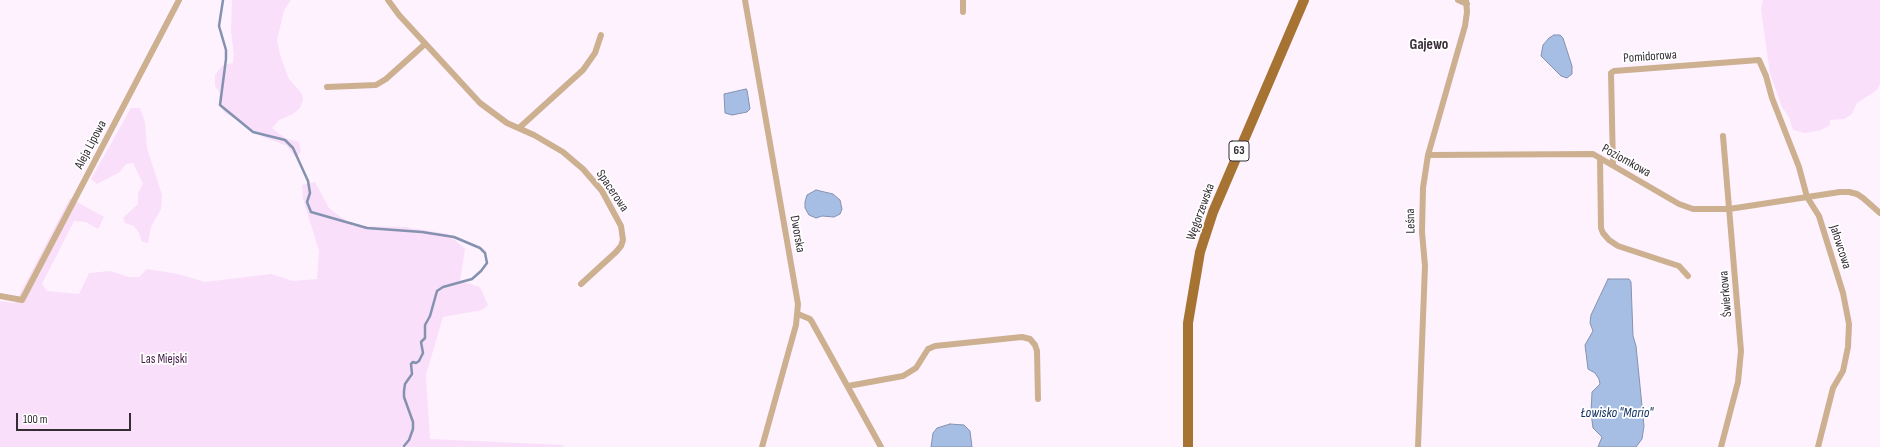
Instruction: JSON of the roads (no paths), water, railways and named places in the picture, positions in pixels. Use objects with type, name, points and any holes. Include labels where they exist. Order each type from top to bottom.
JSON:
[{"type":"main road","name":"Węgorzewska","points":[[1188,447],[1188,323],[1200,252],[1213,212],[1304,0]]},
{"type":"street","name":"Aleja Lipowa","points":[[0,296],[22,300],[179,0]]},
{"type":"street","name":"Spacerowa","points":[[388,0],[391,6],[480,103],[495,115],[551,144],[584,169],[602,191],[621,226],[623,234],[621,246],[604,264],[581,284]]},
{"type":"street","name":"Dworska","points":[[745,0],[794,281],[798,314]]},
{"type":"street","points":[[962,0],[963,12]]},
{"type":"street","points":[[1458,0],[1466,2]]},
{"type":"street","name":"Leśna","points":[[1418,447],[1425,266],[1422,232],[1422,209],[1428,155],[1461,39],[1467,12],[1466,2]]},
{"type":"street","points":[[519,128],[582,70],[595,53],[601,35]]},
{"type":"street","points":[[327,87],[376,85],[386,79],[425,44]]},
{"type":"street","name":"Pomidorowa","points":[[1614,165],[1611,73],[1614,71],[1759,60]]},
{"type":"street","name":"Jałowcowa","points":[[1759,60],[1799,167],[1808,197],[1821,222],[1843,293],[1848,324],[1848,347],[1843,371],[1832,388],[1818,447]]},
{"type":"street","name":"Świerkowa","points":[[1721,447],[1738,382],[1742,352],[1723,136]]},
{"type":"street","name":"Poziomkowa","points":[[1428,155],[1593,154],[1679,204],[1699,211],[1729,209],[1849,192],[1863,198],[1880,213]]},
{"type":"street","points":[[1600,158],[1601,228],[1603,233],[1609,240],[1618,246],[1679,266],[1685,270],[1688,276]]},
{"type":"street","points":[[762,447],[798,314],[810,319],[882,447]]},
{"type":"street","points":[[848,386],[903,376],[916,368],[924,353],[928,349],[935,346],[1022,337],[1030,339],[1035,345],[1037,351],[1038,399]]},
{"type":"water","points":[[1554,35],[1560,35],[1563,38],[1572,66],[1572,74],[1567,78],[1561,76],[1541,56],[1543,45]]},
{"type":"water","points":[[746,89],[750,109],[747,112],[732,115],[725,113],[724,94]]},
{"type":"water","points":[[816,190],[833,194],[840,200],[842,209],[840,214],[834,217],[822,216],[816,218],[809,215],[805,208],[805,202],[807,195]]},
{"type":"water","name":"Łowisko \"Mario\"","points":[[1608,279],[1629,279],[1631,282],[1633,336],[1636,346],[1644,426],[1642,439],[1636,447],[1598,447],[1602,437],[1593,428],[1591,413],[1592,392],[1600,384],[1595,373],[1588,369],[1585,345],[1593,331],[1590,323],[1591,315]]},
{"type":"water","points":[[950,424],[964,425],[970,431],[972,447],[931,447],[933,433],[937,428]]},
{"type":"waterway","points":[[223,0],[219,26],[226,50],[226,59],[220,105],[253,132],[285,140],[293,148],[308,181],[310,193],[307,202],[311,212],[367,228],[422,232],[454,237],[480,248],[485,253],[487,263],[472,279],[443,287],[437,291],[430,316],[425,325],[425,338],[421,342],[423,353],[419,361],[411,364],[412,374],[405,384],[404,397],[413,422],[413,429],[409,440],[404,446]]},
{"type":"district","name":"Gajewo","points":[[1429,45]]},
{"type":"park label","name":"Las Miejski","points":[[164,360]]}]
